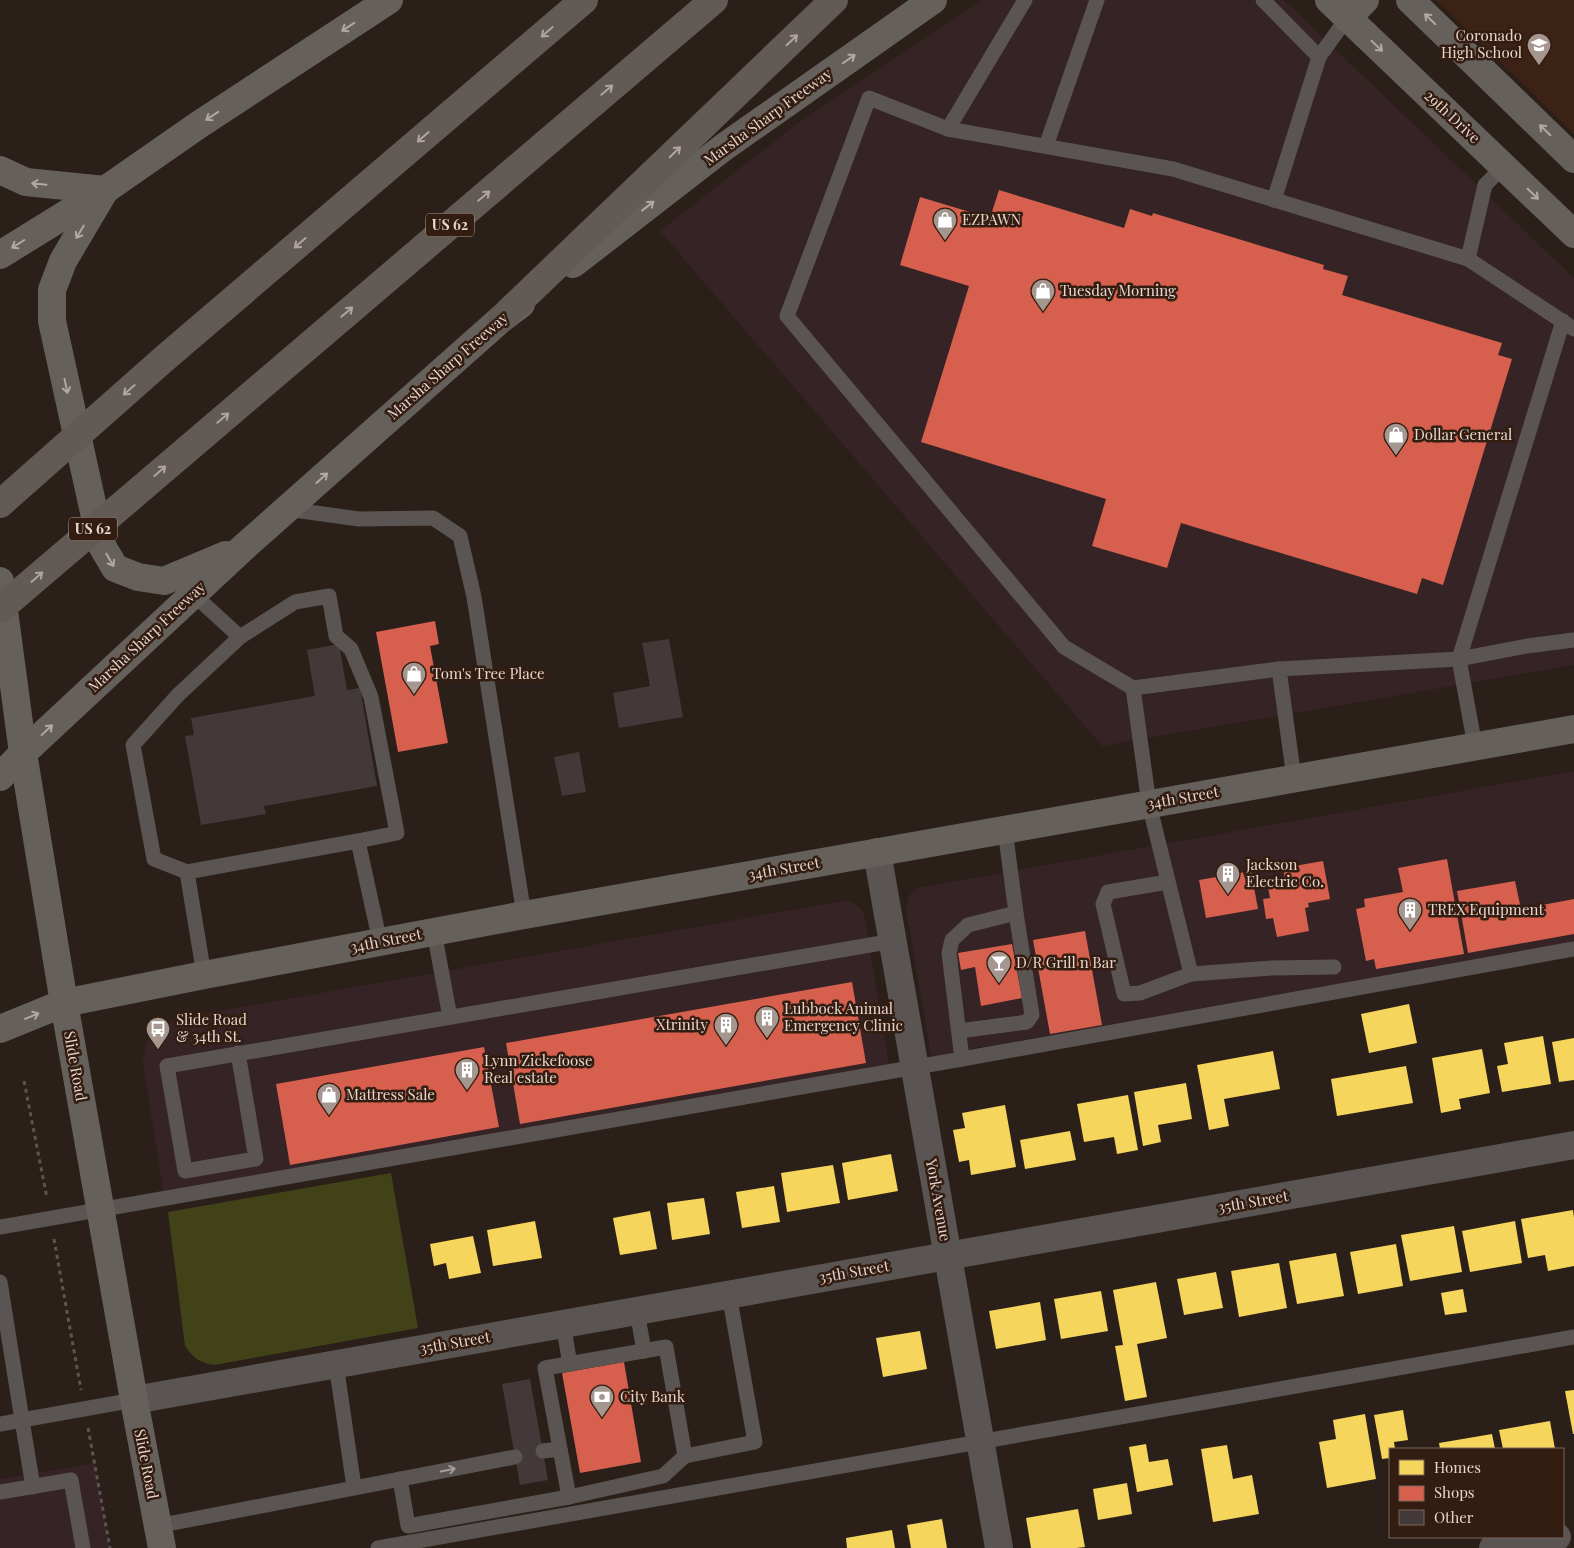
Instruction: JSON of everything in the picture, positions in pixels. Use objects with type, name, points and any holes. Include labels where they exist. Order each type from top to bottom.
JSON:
[{"type":"highway","points":[[0,504],[165,358],[584,0]]},
{"type":"highway","name":"US 62","points":[[0,609],[714,0]]},
{"type":"highway","points":[[501,319],[834,0]]},
{"type":"main road","points":[[0,255],[105,190],[197,126],[389,0]]},
{"type":"main road","name":"Marsha Sharp Freeway","points":[[0,777],[23,753],[244,547],[501,319],[724,147],[933,0]]},
{"type":"main road","points":[[1410,0],[1574,159]]},
{"type":"main road","name":"29th Drive","points":[[1347,6],[1504,166],[1574,234]]},
{"type":"main road","points":[[0,170],[26,182],[105,190]]},
{"type":"main road","points":[[105,190],[63,260],[52,290],[52,321],[101,544],[115,568],[138,577],[164,581],[244,547]]},
{"type":"main road","name":"Slide Road","points":[[0,581],[23,753],[64,1003],[160,1537]]},
{"type":"main road","name":"34th Street","points":[[0,1029],[64,1003],[204,975],[524,915],[1574,728]]},
{"type":"street","name":"York Avenue","points":[[877,852],[999,1548]]},
{"type":"street","name":"35th Street","points":[[134,1400],[1574,1145]]},
{"type":"street","points":[[1493,1548],[1551,1538]]},
{"type":"lane","points":[[948,129],[1026,0]]},
{"type":"lane","points":[[1046,146],[1097,0]]},
{"type":"lane","points":[[1263,0],[1319,57]]},
{"type":"lane","points":[[1274,200],[1319,57],[1347,6]]},
{"type":"lane","points":[[1475,746],[1459,658],[1569,325],[1468,259],[1173,169],[948,129],[868,98],[787,316],[1064,646],[1133,688],[1279,669],[1459,658],[1574,640]]},
{"type":"lane","points":[[1468,259],[1485,185],[1504,166]]},
{"type":"lane","points":[[287,509],[359,519],[434,518],[460,536],[474,596],[524,915]]},
{"type":"lane","points":[[193,594],[240,637]]},
{"type":"lane","points":[[329,596],[336,636],[351,649],[371,697],[397,833],[187,872],[154,859],[133,745],[178,695],[240,637],[295,602],[329,596]]},
{"type":"lane","points":[[1279,669],[1294,778]]},
{"type":"lane","points":[[1133,688],[1149,804],[1191,974]]},
{"type":"lane","points":[[959,1031],[1027,1022],[1032,1015],[1005,830]]},
{"type":"lane","points":[[358,841],[380,942]]},
{"type":"lane","points":[[187,872],[204,975]]},
{"type":"lane","points":[[1168,882],[1108,892],[1103,904],[1124,994],[1140,993],[1191,974],[1272,968],[1334,967]]},
{"type":"lane","points":[[962,1059],[949,953],[952,940],[968,925],[1016,913]]},
{"type":"lane","points":[[434,932],[450,1017]]},
{"type":"lane","points":[[238,1053],[256,1159],[185,1171],[167,1066],[238,1053],[892,941]]},
{"type":"lane","points":[[0,1227],[914,1068],[1574,949]]},
{"type":"lane","points":[[0,1282],[33,1487]]},
{"type":"lane","points":[[400,1479],[408,1526],[569,1496],[663,1476],[685,1456],[755,1442],[729,1294]]},
{"type":"lane","points":[[637,1311],[644,1351]]},
{"type":"lane","points":[[563,1324],[570,1364]]},
{"type":"lane","points":[[378,1548],[1574,1337]]},
{"type":"lane","points":[[569,1496],[545,1368],[666,1347],[685,1456]]},
{"type":"lane","points":[[336,1364],[354,1487]]},
{"type":"lane","points":[[0,1424],[134,1400]]},
{"type":"lane","points":[[543,1451],[560,1449]]},
{"type":"lane","points":[[160,1537],[354,1487],[514,1457]]},
{"type":"lane","points":[[0,1492],[71,1480],[83,1548]]},
{"type":"path","points":[[24,1081],[110,1548]]},
{"type":"shaded area","points":[[982,0],[1284,0],[1574,278],[1574,665],[1102,746],[660,231],[798,123]]},
{"type":"shaded area","name":"Coronado High School","points":[[1436,0],[1574,0],[1574,134],[1557,117]]},
{"type":"shaded area","points":[[1574,771],[1574,943],[931,1056],[906,909],[908,897],[917,888]]},
{"type":"shaded area","points":[[849,901],[859,907],[865,918],[889,1065],[164,1195],[143,1058],[146,1045],[153,1034],[174,1020]]},
{"type":"shaded area","points":[[391,1173],[418,1328],[214,1365],[197,1359],[191,1353],[185,1346],[168,1212]]},
{"type":"shaded area","points":[[95,1463],[110,1548],[0,1548],[0,1479]]},
{"type":"building: Homes","points":[[1409,1004],[1417,1043],[1369,1053],[1361,1014]]},
{"type":"building: Homes","points":[[1543,1036],[1551,1084],[1502,1092],[1497,1066],[1508,1064],[1504,1043]]},
{"type":"building: Homes","points":[[1574,1038],[1574,1080],[1559,1082],[1552,1042]]},
{"type":"building: Homes","points":[[1482,1049],[1490,1093],[1459,1099],[1461,1109],[1441,1113],[1432,1058]]},
{"type":"building: Homes","points":[[1273,1051],[1280,1089],[1224,1099],[1229,1126],[1209,1130],[1197,1065]]},
{"type":"building: Homes","points":[[1406,1066],[1413,1103],[1337,1116],[1331,1079]]},
{"type":"building: Homes","points":[[1186,1083],[1192,1119],[1158,1125],[1161,1142],[1143,1146],[1134,1092]]},
{"type":"building: Homes","points":[[1128,1095],[1138,1150],[1117,1154],[1114,1137],[1084,1142],[1077,1104]]},
{"type":"building: Homes","points":[[1005,1105],[1016,1167],[971,1175],[969,1160],[959,1162],[953,1130],[965,1128],[962,1113]]},
{"type":"building: Homes","points":[[1070,1131],[1076,1160],[1025,1169],[1020,1140]]},
{"type":"building: Homes","points":[[891,1154],[898,1191],[848,1200],[842,1163]]},
{"type":"building: Homes","points":[[833,1165],[840,1203],[787,1212],[781,1173]]},
{"type":"building: Homes","points":[[774,1186],[780,1222],[742,1228],[736,1192]]},
{"type":"building: Homes","points":[[704,1198],[710,1234],[672,1240],[667,1203]]},
{"type":"building: Homes","points":[[1573,1210],[1574,1266],[1548,1271],[1545,1255],[1528,1258],[1521,1219]]},
{"type":"building: Homes","points":[[650,1211],[657,1249],[620,1255],[613,1218]]},
{"type":"building: Homes","points":[[535,1221],[542,1258],[493,1266],[487,1230]]},
{"type":"building: Homes","points":[[1515,1221],[1522,1263],[1470,1272],[1462,1231]]},
{"type":"building: Homes","points":[[1454,1226],[1462,1272],[1410,1281],[1401,1235]]},
{"type":"building: Homes","points":[[473,1236],[481,1273],[449,1279],[446,1263],[434,1266],[430,1244]]},
{"type":"building: Homes","points":[[1396,1244],[1403,1286],[1358,1294],[1350,1252]]},
{"type":"building: Homes","points":[[1336,1253],[1344,1296],[1297,1304],[1289,1261]]},
{"type":"building: Homes","points":[[1279,1263],[1287,1308],[1239,1317],[1231,1271]]},
{"type":"building: Homes","points":[[1216,1272],[1223,1308],[1184,1315],[1177,1279]]},
{"type":"building: Homes","points":[[1156,1282],[1167,1338],[1137,1344],[1147,1397],[1125,1401],[1115,1346],[1123,1345],[1113,1290]]},
{"type":"building: Homes","points":[[1463,1289],[1467,1312],[1445,1315],[1441,1293]]},
{"type":"building: Homes","points":[[1101,1291],[1108,1331],[1061,1339],[1054,1299]]},
{"type":"building: Homes","points":[[1040,1302],[1046,1340],[996,1349],[989,1311]]},
{"type":"building: Homes","points":[[920,1331],[927,1369],[883,1377],[876,1338]]},
{"type":"building: Homes","points":[[1574,1390],[1574,1434],[1573,1434],[1565,1391]]},
{"type":"building: Homes","points":[[1403,1410],[1408,1440],[1394,1442],[1395,1448],[1389,1448],[1389,1458],[1382,1459],[1374,1415]]},
{"type":"building: Homes","points":[[1365,1414],[1376,1479],[1327,1488],[1319,1442],[1336,1439],[1333,1420]]},
{"type":"building: Homes","points":[[1550,1421],[1555,1448],[1503,1448],[1499,1430]]},
{"type":"building: Homes","points":[[1492,1434],[1495,1448],[1440,1448],[1439,1443]]},
{"type":"building: Homes","points":[[1146,1444],[1149,1462],[1168,1459],[1173,1485],[1137,1492],[1129,1447]]},
{"type":"building: Homes","points":[[1227,1445],[1233,1479],[1252,1475],[1259,1514],[1213,1522],[1201,1449]]},
{"type":"building: Homes","points":[[1127,1483],[1132,1514],[1098,1520],[1093,1489]]},
{"type":"building: Homes","points":[[1078,1509],[1085,1547],[1031,1548],[1026,1518]]},
{"type":"building: Homes","points":[[942,1519],[947,1548],[911,1548],[907,1525]]},
{"type":"building: Homes","points":[[892,1530],[895,1548],[847,1548],[846,1538]]},
{"type":"building: Shops","points":[[999,190],[1124,228],[1130,209],[1152,216],[1153,213],[1324,265],[1323,269],[1348,276],[1342,295],[1502,343],[1498,355],[1512,359],[1443,585],[1422,578],[1417,594],[1181,523],[1167,568],[1092,546],[1106,499],[921,442],[969,286],[900,265],[920,197],[990,218]]},
{"type":"building: Shops","name":"Tom's Tree Place","points":[[435,621],[439,644],[430,646],[448,743],[398,752],[376,632]]},
{"type":"building: Shops","name":"TREX Equipment","points":[[1447,859],[1464,954],[1376,969],[1374,959],[1366,961],[1356,909],[1365,907],[1364,899],[1403,892],[1398,868]]},
{"type":"building: Shops","points":[[1323,861],[1330,899],[1308,903],[1309,907],[1305,908],[1309,931],[1277,937],[1273,918],[1266,919],[1263,899],[1270,898],[1268,887],[1286,884],[1283,868]]},
{"type":"building: Shops","name":"Jackson Electric Co.","points":[[1251,871],[1258,909],[1206,918],[1199,880]]},
{"type":"building: Shops","points":[[1515,881],[1521,909],[1574,899],[1574,934],[1468,953],[1457,891]]},
{"type":"building: Shops","points":[[1085,931],[1102,1025],[1050,1034],[1033,940]]},
{"type":"building: Shops","name":"D/R Grill n Bar","points":[[1012,944],[1022,998],[981,1006],[975,967],[961,970],[958,953]]},
{"type":"building: Shops","points":[[852,982],[866,1063],[520,1124],[506,1043]]},
{"type":"building: Shops","points":[[484,1047],[499,1127],[290,1165],[276,1084]]},
{"type":"building: Shops","name":"City Bank","points":[[624,1362],[641,1462],[580,1473],[562,1373]]},
{"type":"building: Other","points":[[669,639],[683,717],[619,728],[613,693],[650,686],[642,643]]},
{"type":"building: Other","points":[[339,644],[347,690],[360,688],[377,786],[264,806],[266,814],[201,825],[185,736],[194,735],[191,718],[315,696],[307,650]]},
{"type":"building: Other","points":[[579,752],[586,792],[562,796],[554,757]]},
{"type":"building: Other","points":[[530,1379],[548,1480],[520,1485],[502,1384]]},
{"type":"place","name":"Coronado High School","points":[[1539,66]]},
{"type":"place","name":"EZPAWN","points":[[945,241]]},
{"type":"place","name":"Tuesday Morning","points":[[1043,312]]},
{"type":"place","name":"Dollar General","points":[[1396,456]]},
{"type":"place","name":"Tom's Tree Place","points":[[414,695]]},
{"type":"place","name":"Jackson Electric Co.","points":[[1228,895]]},
{"type":"place","name":"TREX Equipment","points":[[1410,931]]},
{"type":"place","name":"D/R Grill n Bar","points":[[999,984]]},
{"type":"place","name":"Lubbock Animal Emergency Clinic","points":[[767,1039]]},
{"type":"place","name":"Xtrinity","points":[[726,1046]]},
{"type":"place","name":"Slide Road & 34th St.","points":[[158,1050]]},
{"type":"place","name":"Lynn Zickefoose Real estate","points":[[467,1091]]},
{"type":"place","name":"Mattress Sale","points":[[329,1116]]},
{"type":"place","name":"City Bank","points":[[602,1418]]}]
